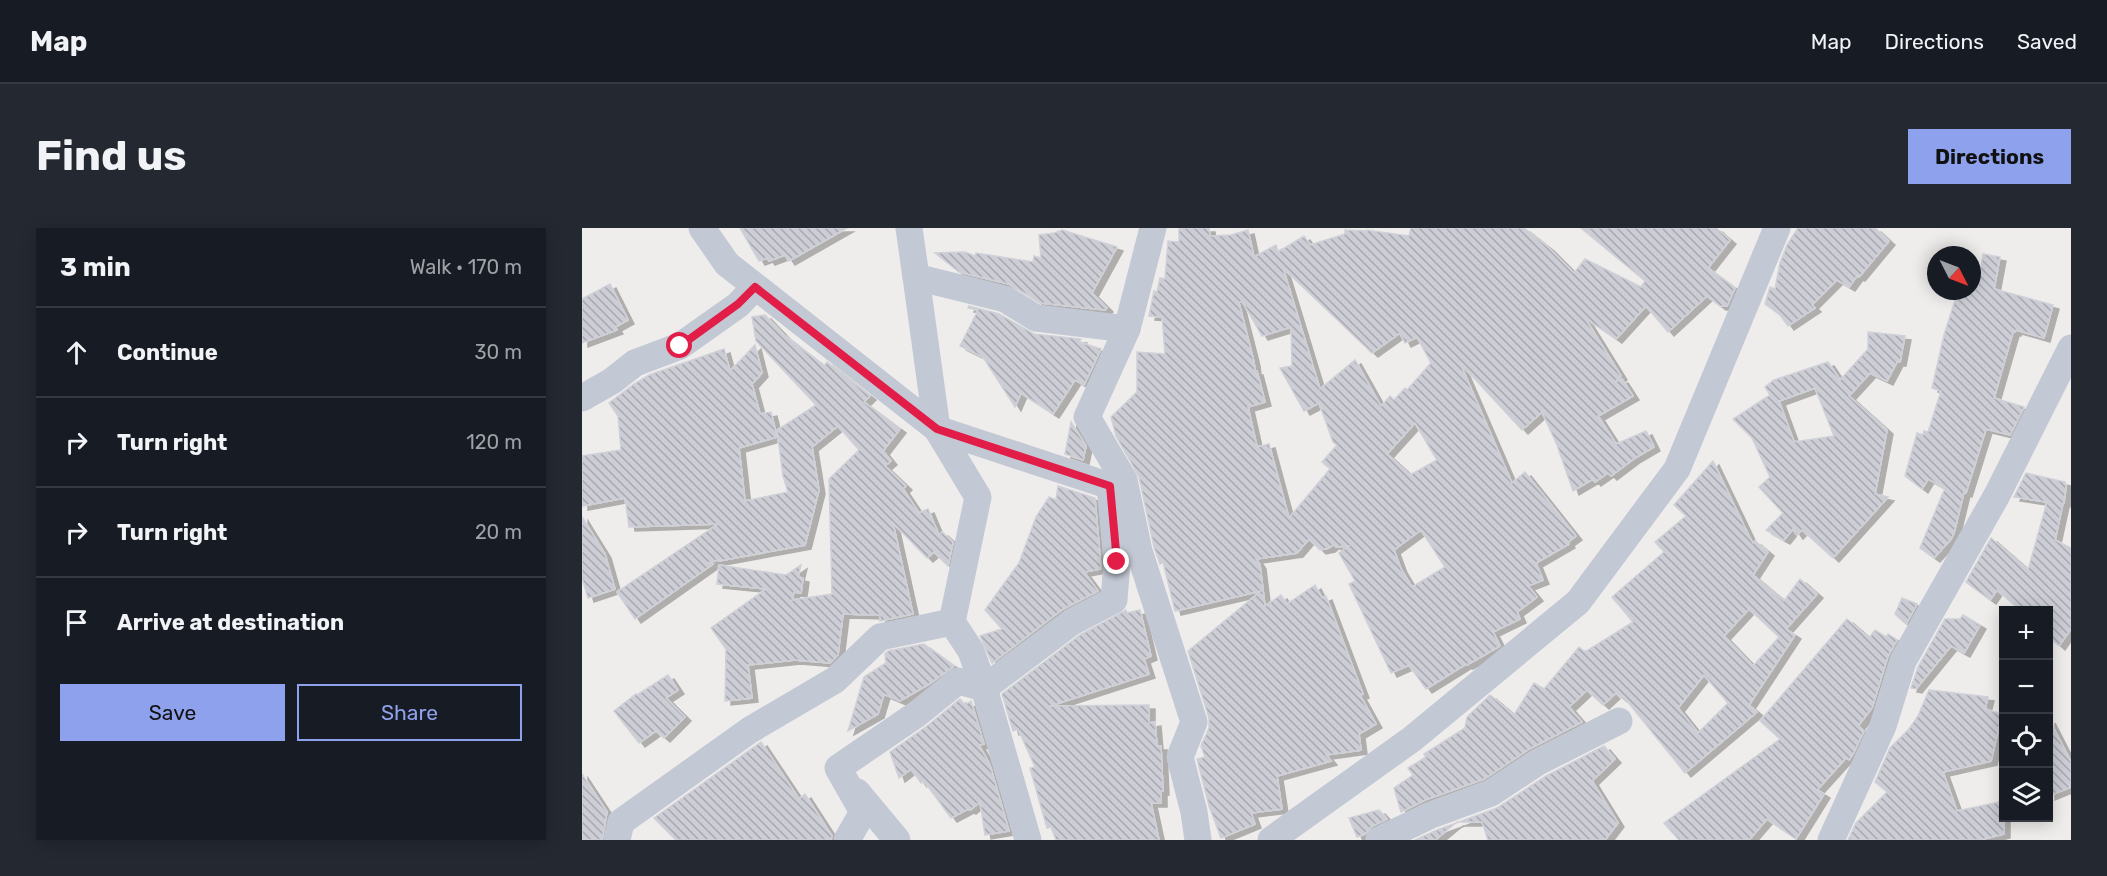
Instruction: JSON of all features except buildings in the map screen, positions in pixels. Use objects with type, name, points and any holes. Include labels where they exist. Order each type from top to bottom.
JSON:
[{"type":"street","points":[[702,228],[727,264],[937,429],[978,497],[952,622],[971,651],[984,688],[1028,840]]},
{"type":"street","points":[[909,228],[937,429]]},
{"type":"street","points":[[1153,228],[1127,329],[1087,417],[1117,483],[1194,722],[1180,757],[1194,812],[1198,840]]},
{"type":"street","points":[[1271,840],[1412,739],[1578,602],[1677,469],[1777,228]]},
{"type":"street","points":[[916,277],[1005,299],[1036,318],[1127,329]]},
{"type":"street","points":[[582,398],[612,381],[635,363],[680,346],[738,304],[755,287]]},
{"type":"street","points":[[1831,840],[1883,726],[1903,661],[1997,495],[2071,348]]},
{"type":"street","points":[[937,429],[1117,483]]},
{"type":"street","points":[[984,688],[1072,622],[1114,600],[1117,562],[1117,483]]},
{"type":"street","points":[[594,840],[619,831],[750,730],[835,680],[880,637],[952,622]]},
{"type":"street","points":[[838,768],[917,714],[958,681],[984,688]]},
{"type":"street","points":[[1379,840],[1431,815],[1491,793],[1538,762],[1619,721]]},
{"type":"street","points":[[838,768],[863,812],[847,840]]},
{"type":"street","points":[[838,768],[897,840]]},
{"type":"route","points":[[680,346],[738,304],[755,287],[937,429],[1110,486],[1117,562]]}]
